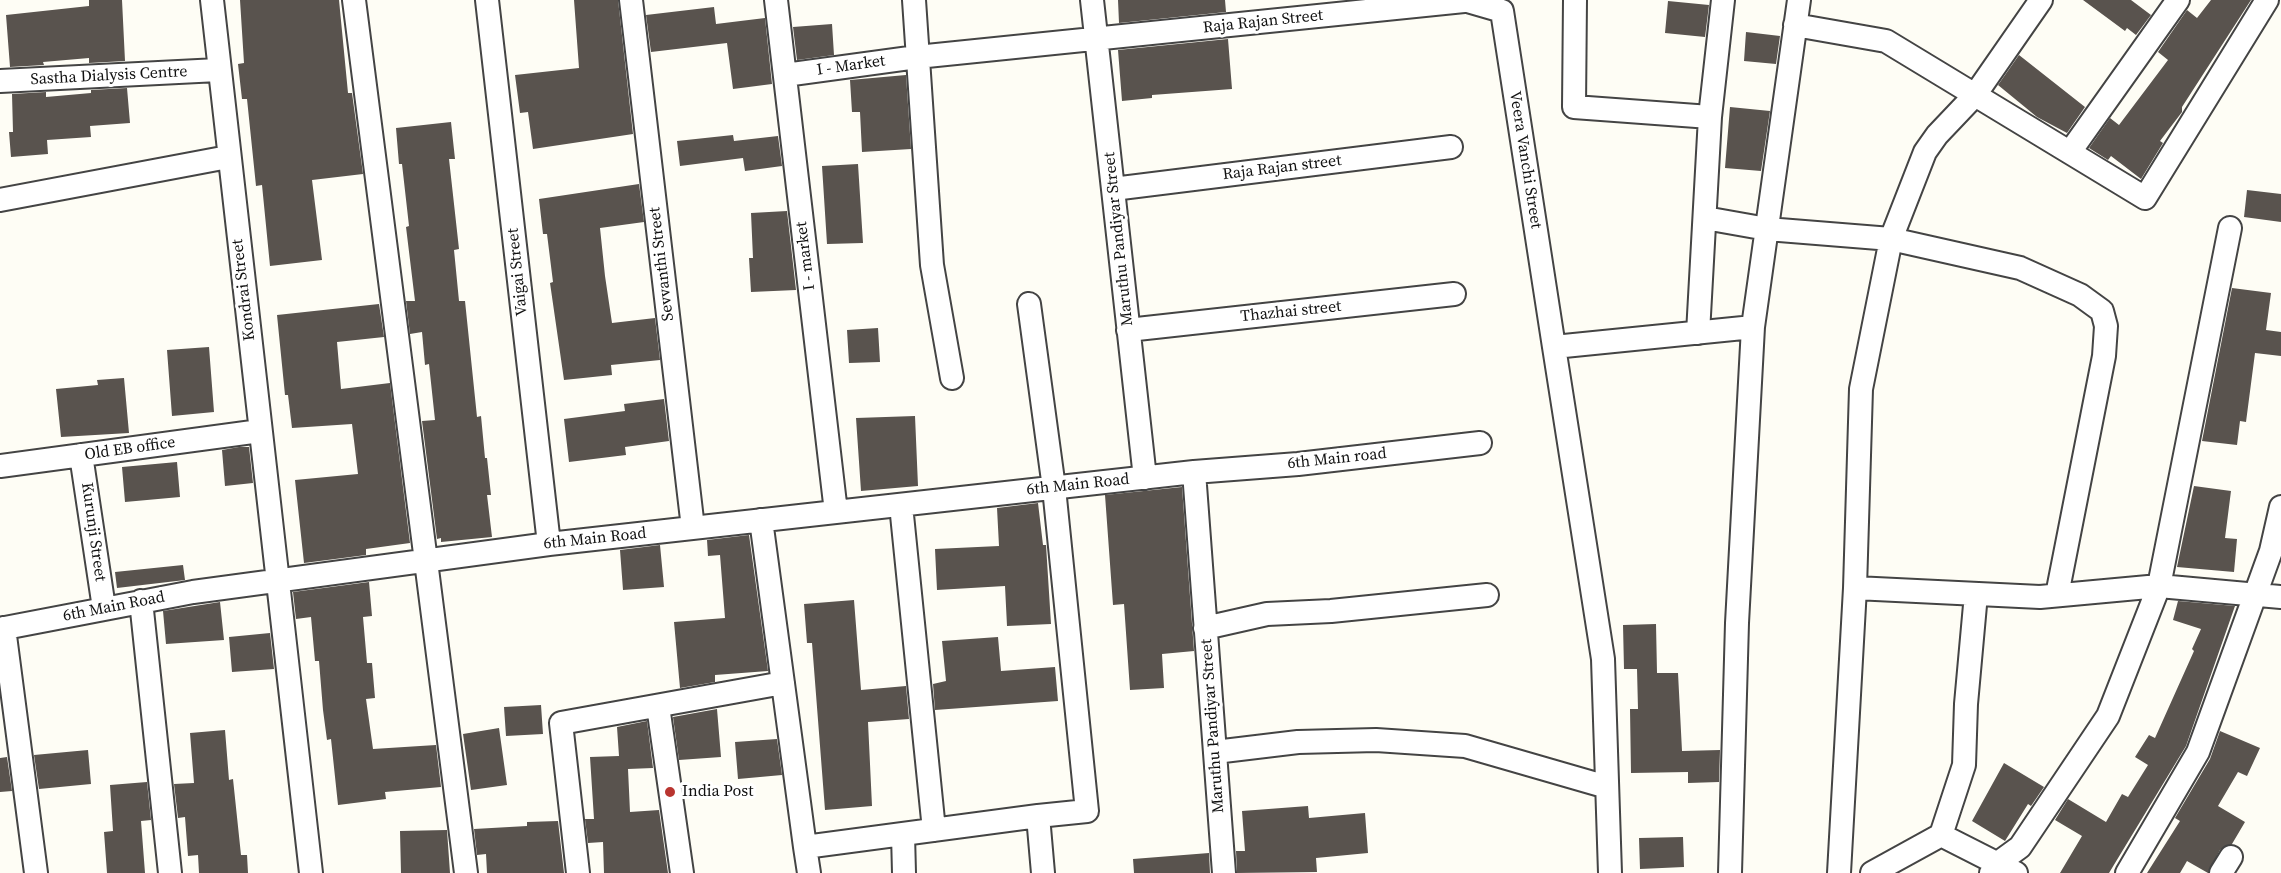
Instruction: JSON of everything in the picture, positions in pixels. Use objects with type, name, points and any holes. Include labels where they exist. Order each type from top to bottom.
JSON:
[{"type":"street","name":"Kondrai Street","points":[[212,0],[311,873]]},
{"type":"street","points":[[354,0],[466,873]]},
{"type":"street","name":"Vaigai Street","points":[[487,0],[549,544]]},
{"type":"street","name":"Sevvanthi Street","points":[[631,0],[693,528]]},
{"type":"street","name":"I - market","points":[[776,0],[836,512]]},
{"type":"street","points":[[914,0],[932,265],[952,378]]},
{"type":"street","name":"Maruthu Pandiyar Street","points":[[1092,0],[1144,478]]},
{"type":"street","name":"Raja Rajan Street","points":[[917,57],[1464,0]]},
{"type":"street","name":"Veera Vanchi Street","points":[[1464,0],[1502,11],[1554,347]]},
{"type":"street","points":[[1575,0],[1574,107],[1710,117]]},
{"type":"street","points":[[1698,333],[1710,117],[1723,0]]},
{"type":"street","points":[[1730,873],[1737,623],[1754,327],[1799,0]]},
{"type":"street","points":[[1839,873],[1855,588],[1862,389],[1892,239],[1925,152],[1937,135],[1975,95],[2041,0]]},
{"type":"street","points":[[2070,152],[2178,0]]},
{"type":"street","points":[[1796,25],[1886,41],[2145,198],[2267,0]]},
{"type":"street","name":"I - Market","points":[[785,75],[917,57]]},
{"type":"street","name":"Sastha Dialysis Centre","points":[[0,81],[219,70]]},
{"type":"street","name":"Raja Rajan street","points":[[1113,189],[1450,147]]},
{"type":"street","points":[[0,200],[228,157]]},
{"type":"street","points":[[1705,218],[1767,229],[1892,239],[2020,268],[2080,295],[2102,311],[2106,326],[2104,356],[2057,595]]},
{"type":"street","points":[[1941,835],[2002,870],[2108,716],[2159,586],[2230,228]]},
{"type":"street","name":"Thazhai street","points":[[1128,330],[1454,294]]},
{"type":"street","points":[[805,847],[1088,811],[1054,488],[1029,304]]},
{"type":"street","points":[[1610,873],[1603,659],[1554,347],[1754,327]]},
{"type":"street","name":"Old EB office","points":[[0,466],[260,431]]},
{"type":"street","name":"6th Main road","points":[[1194,472],[1299,464],[1480,443]]},
{"type":"street","name":"Kurunji Street","points":[[81,455],[104,608]]},
{"type":"street","name":"6th Main Road","points":[[2,629],[141,601],[427,560],[549,544],[1194,472]]},
{"type":"street","name":"Maruthu Pandiyar Street","points":[[1194,472],[1224,873]]},
{"type":"street","points":[[901,505],[934,830]]},
{"type":"street","points":[[2127,873],[2198,752],[2271,551],[2281,507]]},
{"type":"street","points":[[761,520],[809,873]]},
{"type":"street","points":[[1855,588],[1976,594],[2057,595],[2159,586],[2281,597]]},
{"type":"street","points":[[1872,873],[1941,835],[1964,765],[1966,704],[1976,594]]},
{"type":"street","points":[[1205,628],[1267,614],[1331,611],[1487,595]]},
{"type":"street","points":[[141,601],[170,873]]},
{"type":"street","points":[[2,629],[36,873]]},
{"type":"street","points":[[578,873],[561,723],[783,683]]},
{"type":"street","points":[[658,705],[681,873]]},
{"type":"street","points":[[1215,752],[1320,741],[1376,740],[1465,746],[1607,787]]},
{"type":"street","points":[[1038,816],[1043,873]]},
{"type":"street","points":[[903,834],[904,873]]},
{"type":"building","points":[[89,0],[122,0],[125,61],[89,63],[89,58],[43,62],[44,65],[10,67],[6,15],[89,6]]},
{"type":"building","points":[[240,0],[339,0],[348,93],[352,93],[363,174],[312,180],[322,260],[270,266],[262,185],[256,186],[247,99],[242,99],[238,64],[244,63]]},
{"type":"building","points":[[574,0],[618,0],[633,134],[533,149],[528,112],[520,113],[515,75],[579,68]]},
{"type":"building","points":[[1118,0],[1225,0],[1226,12],[1119,23]]},
{"type":"building","points":[[2083,0],[2131,0],[2151,15],[2136,35],[2127,28],[2125,31]]},
{"type":"building","points":[[2211,0],[2251,0],[2182,107],[2182,112],[2160,141],[2163,143],[2141,179],[2111,156],[2108,160],[2089,148],[2110,118],[2119,125],[2168,60],[2158,52],[2187,10],[2197,18]]},
{"type":"building","points":[[1668,1],[1709,5],[1705,37],[1665,33]]},
{"type":"building","points":[[714,7],[716,24],[765,18],[772,84],[733,89],[727,43],[651,52],[646,15]]},
{"type":"building","points":[[832,24],[834,55],[797,60],[793,27]]},
{"type":"building","points":[[1746,32],[1780,36],[1776,64],[1744,61]]},
{"type":"building","points":[[1228,39],[1232,89],[1152,95],[1152,98],[1122,101],[1118,50]]},
{"type":"building","points":[[2019,55],[2085,107],[2067,133],[2037,117],[1998,85]]},
{"type":"building","points":[[906,75],[911,149],[862,152],[860,112],[852,112],[850,80]]},
{"type":"building","points":[[127,88],[130,123],[90,126],[91,137],[47,140],[48,154],[11,157],[9,132],[13,132],[12,94],[46,92],[46,97],[91,93],[91,90]]},
{"type":"building","points":[[1730,107],[1770,111],[1761,171],[1725,168]]},
{"type":"building","points":[[451,122],[455,159],[449,159],[459,249],[454,250],[459,301],[465,301],[477,417],[481,416],[485,458],[487,458],[491,495],[487,495],[492,537],[441,542],[441,538],[437,539],[422,421],[435,420],[429,364],[425,365],[422,332],[410,334],[406,301],[415,301],[406,227],[409,226],[396,128]]},
{"type":"building","points":[[733,135],[734,141],[778,136],[782,166],[745,171],[743,158],[680,166],[677,141]]},
{"type":"building","points":[[858,164],[863,243],[827,244],[822,166]]},
{"type":"building","points":[[639,184],[644,222],[600,228],[605,276],[612,323],[655,318],[660,360],[611,365],[612,375],[564,380],[550,283],[553,282],[547,234],[543,234],[539,199]]},
{"type":"building","points":[[2247,190],[2281,194],[2281,222],[2244,217]]},
{"type":"building","points":[[787,211],[796,290],[751,292],[749,258],[753,258],[751,213]]},
{"type":"building","points":[[2232,288],[2271,293],[2266,330],[2281,332],[2281,356],[2255,353],[2246,422],[2240,421],[2237,445],[2202,441]]},
{"type":"building","points":[[379,304],[384,337],[337,342],[341,389],[390,383],[410,543],[366,549],[366,555],[304,563],[295,480],[358,474],[352,424],[292,428],[288,395],[285,395],[277,315]]},
{"type":"building","points":[[878,328],[880,362],[849,363],[847,330]]},
{"type":"building","points":[[209,347],[214,412],[172,416],[167,350]]},
{"type":"building","points":[[124,378],[129,433],[61,437],[56,389],[98,385],[97,380]]},
{"type":"building","points":[[664,399],[669,441],[625,447],[626,455],[569,462],[564,419],[625,411],[624,404]]},
{"type":"building","points":[[915,416],[918,486],[861,491],[856,418]]},
{"type":"building","points":[[249,447],[253,483],[225,486],[222,450]]},
{"type":"building","points":[[177,462],[180,497],[125,502],[122,467]]},
{"type":"building","points":[[2194,486],[2231,491],[2225,538],[2237,539],[2234,572],[2177,567]]},
{"type":"building","points":[[1182,487],[1194,651],[1162,654],[1164,688],[1130,690],[1124,604],[1113,605],[1105,495]]},
{"type":"building","points":[[1038,503],[1043,545],[1046,545],[1051,624],[1007,626],[1005,586],[937,590],[935,549],[999,546],[997,508]]},
{"type":"building","points":[[749,535],[768,671],[715,675],[715,682],[680,688],[674,622],[725,618],[720,555],[708,556],[707,540]]},
{"type":"building","points":[[660,545],[664,587],[623,590],[620,550]]},
{"type":"building","points":[[183,565],[185,580],[117,588],[115,572]]},
{"type":"building","points":[[369,582],[372,616],[363,617],[367,663],[372,663],[375,698],[366,699],[373,749],[436,745],[441,787],[385,792],[386,799],[338,805],[331,739],[327,740],[319,661],[315,661],[311,617],[296,619],[293,592]]},
{"type":"building","points":[[854,600],[861,690],[906,686],[909,719],[868,722],[872,806],[825,810],[812,643],[807,643],[804,604]]},
{"type":"building","points":[[2178,601],[2235,606],[2186,746],[2109,873],[2060,873],[2082,836],[2055,820],[2068,799],[2106,822],[2122,794],[2128,797],[2148,765],[2135,757],[2149,735],[2155,738],[2194,651],[2192,649],[2201,629],[2173,620]]},
{"type":"building","points":[[220,602],[224,640],[166,644],[163,611]]},
{"type":"building","points":[[1656,624],[1657,673],[1678,673],[1682,751],[1720,750],[1719,782],[1688,783],[1688,772],[1631,773],[1630,709],[1638,709],[1637,669],[1624,669],[1623,625]]},
{"type":"building","points":[[270,633],[274,669],[232,672],[229,637]]},
{"type":"building","points":[[998,637],[1001,671],[1055,667],[1058,701],[935,710],[933,684],[946,681],[942,641]]},
{"type":"building","points":[[541,705],[543,734],[506,736],[504,707]]},
{"type":"building","points":[[717,709],[721,757],[679,760],[673,717]]},
{"type":"building","points":[[647,721],[653,768],[628,769],[630,812],[659,810],[668,873],[604,873],[603,842],[588,843],[585,819],[594,819],[590,757],[619,756],[617,727]]},
{"type":"building","points":[[499,728],[507,785],[471,790],[463,734]]},
{"type":"building","points":[[225,730],[229,780],[233,779],[241,855],[247,855],[248,873],[199,873],[198,855],[188,856],[185,817],[178,818],[174,784],[194,783],[190,733]]},
{"type":"building","points":[[2220,731],[2260,748],[2247,776],[2238,772],[2218,806],[2245,822],[2232,844],[2220,850],[2208,873],[2187,861],[2180,873],[2147,873],[2180,821],[2175,818],[2210,759]]},
{"type":"building","points":[[777,739],[782,775],[738,779],[735,742]]},
{"type":"building","points":[[88,750],[91,784],[39,789],[34,755]]},
{"type":"building","points":[[7,757],[12,791],[0,792],[0,758]]},
{"type":"building","points":[[2004,763],[2044,787],[2031,806],[2028,804],[2005,841],[1972,821]]},
{"type":"building","points":[[147,782],[151,820],[141,821],[145,873],[107,873],[104,832],[113,831],[110,785]]},
{"type":"building","points":[[1308,806],[1309,818],[1365,813],[1368,853],[1316,858],[1317,872],[1237,873],[1236,851],[1245,851],[1242,811]]},
{"type":"building","points":[[558,821],[564,873],[487,873],[486,854],[477,855],[474,829],[527,826],[527,822]]},
{"type":"building","points":[[447,830],[450,873],[401,873],[400,831]]},
{"type":"building","points":[[1683,837],[1684,867],[1640,869],[1639,838]]},
{"type":"building","points":[[1209,853],[1210,873],[1134,873],[1133,859]]},
{"type":"place","name":"India Post","points":[[670,792]]}]
